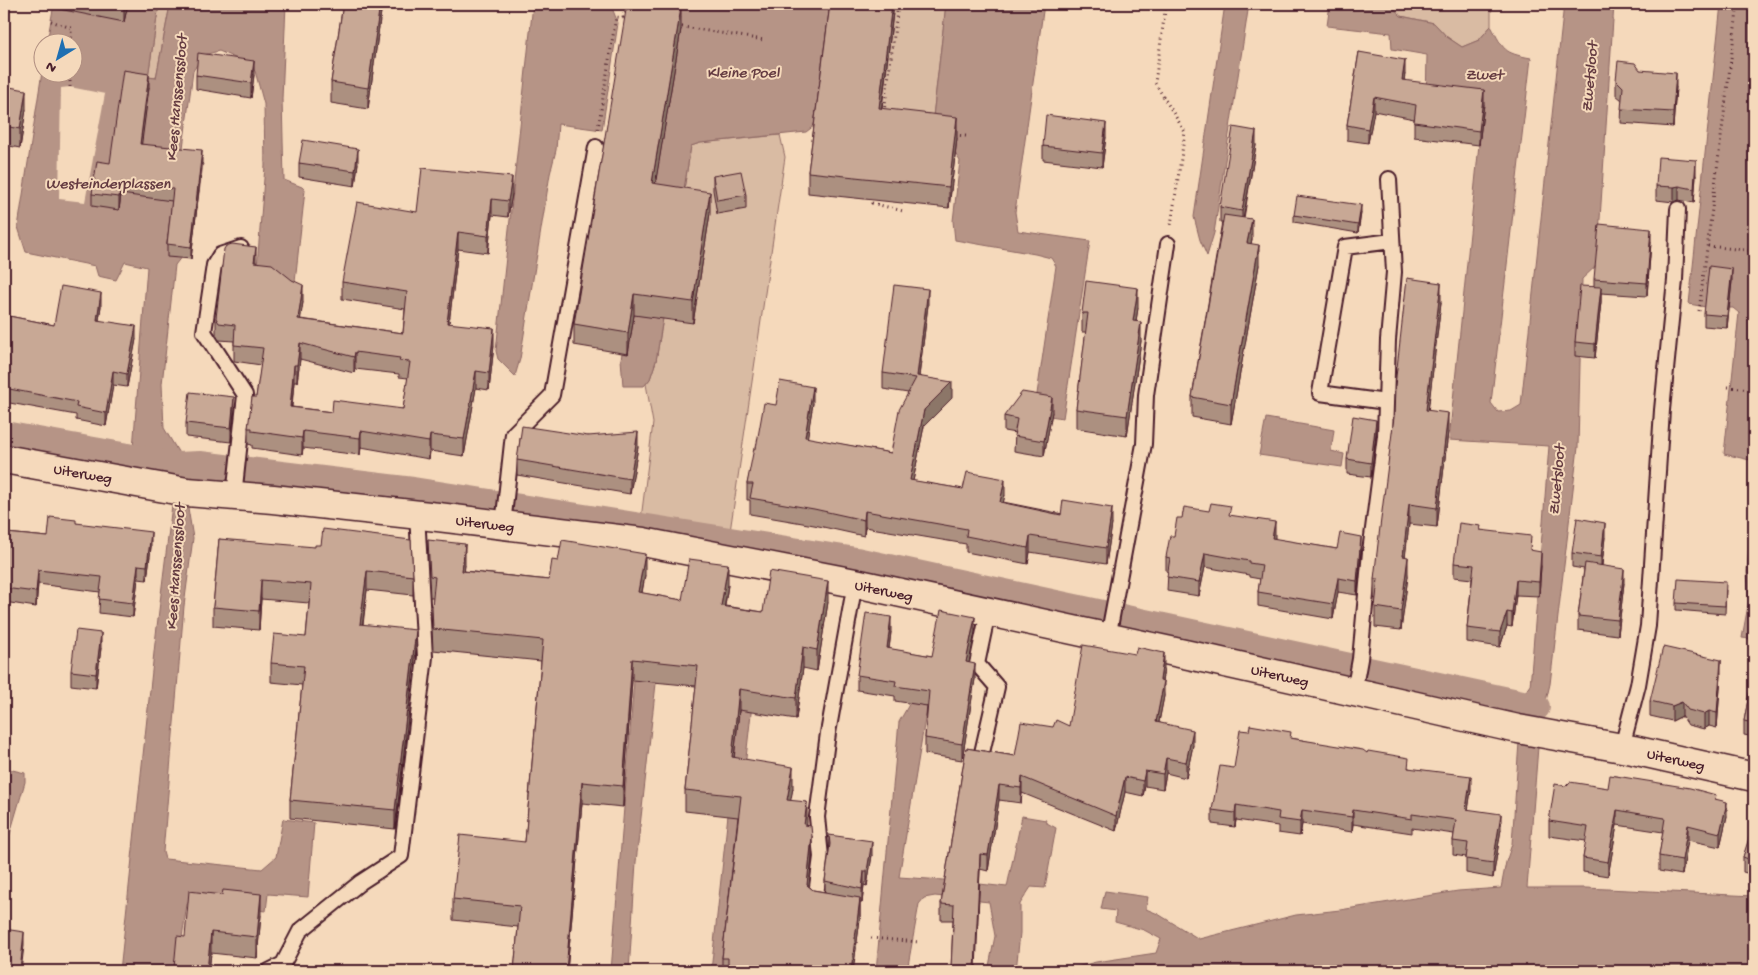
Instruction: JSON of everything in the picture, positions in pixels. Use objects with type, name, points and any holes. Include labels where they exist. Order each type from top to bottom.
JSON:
[{"type":"street","name":"Uiterweg","points":[[4,459],[177,490],[235,488],[417,514],[504,511],[642,542],[988,612],[1110,626],[1355,685],[1530,731],[1622,748],[1754,777]]},
{"type":"lane","points":[[504,511],[513,434],[552,395],[596,147]]},
{"type":"lane","points":[[1355,685],[1360,659],[1370,552],[1385,436],[1388,340],[1394,272],[1388,179]]},
{"type":"lane","points":[[1622,748],[1638,686],[1648,626],[1662,410],[1675,280],[1678,209]]},
{"type":"lane","points":[[1386,402],[1320,393],[1345,247],[1392,241]]},
{"type":"lane","points":[[1110,626],[1144,444],[1146,395],[1168,244]]},
{"type":"lane","points":[[235,488],[245,395],[204,332],[214,264],[220,255],[247,247]]},
{"type":"lane","points":[[269,971],[287,968],[300,931],[361,882],[401,856],[425,658],[417,514]]},
{"type":"lane","points":[[832,905],[815,902],[821,857],[817,817],[828,733],[855,584]]},
{"type":"lane","points":[[980,757],[997,687],[977,664],[988,612]]},
{"type":"path","points":[[623,18],[626,4]]},
{"type":"path","points":[[884,115],[898,4]]},
{"type":"path","points":[[1166,4],[1155,83],[1185,132],[1168,244]]},
{"type":"path","points":[[1699,311],[1738,4]]},
{"type":"path","points":[[598,130],[616,17],[632,19]]},
{"type":"path","points":[[51,21],[71,28],[71,32]]},
{"type":"path","points":[[674,26],[764,40]]},
{"type":"path","points":[[70,82],[70,88]]},
{"type":"path","points":[[948,134],[966,136]]},
{"type":"path","points":[[873,193],[872,203],[903,211]]},
{"type":"path","points":[[1708,246],[1754,251]]},
{"type":"path","points":[[1728,386],[1754,389]]},
{"type":"path","points":[[871,938],[919,942]]},
{"type":"shaded area","points":[[159,4],[170,5],[156,78],[148,77]]},
{"type":"shaded area","points":[[837,4],[946,4],[931,134],[823,119]]},
{"type":"shaded area","points":[[1390,4],[1491,4],[1491,26],[1479,40],[1462,47],[1447,37],[1434,23],[1401,16]]},
{"type":"shaded area","points":[[780,135],[785,157],[727,552],[639,535],[653,423],[646,384],[650,379],[656,361],[691,146],[700,143]]},
{"type":"water","name":"Westeinderplassen","points":[[54,4],[159,4],[148,77],[156,78],[170,5],[161,4],[286,4],[282,99],[284,180],[305,190],[295,282],[256,280],[265,166],[264,104],[255,71],[244,62],[219,51],[203,55],[193,71],[183,148],[203,164],[192,243],[175,265],[162,384],[164,428],[190,472],[168,473],[132,462],[147,267],[125,262],[116,280],[98,276],[95,266],[26,252],[18,227],[40,82],[82,82],[82,32],[49,32]]},
{"type":"water","points":[[533,4],[591,4],[612,8],[618,23],[602,130],[558,124],[556,150],[550,174],[520,359],[515,376],[498,359],[496,351]]},
{"type":"water","name":"Kleine Poel","points":[[664,4],[837,4],[823,119],[806,132],[700,143],[691,146],[656,361],[650,379],[644,386],[623,386],[621,359],[681,17],[662,13]]},
{"type":"water","points":[[946,4],[1044,4],[1015,212],[1018,231],[1090,241],[1063,418],[1037,414],[1037,394],[1056,266],[1051,258],[955,240],[953,221],[960,161],[947,141],[931,134]]},
{"type":"water","points":[[1225,4],[1249,4],[1214,233],[1207,256],[1200,240],[1194,217]]},
{"type":"water","name":"Zwet","points":[[1330,4],[1390,4],[1401,16],[1434,23],[1447,37],[1462,47],[1479,40],[1491,26],[1505,49],[1509,52],[1531,58],[1491,403],[1498,412],[1511,411],[1521,405],[1564,4],[1614,4],[1597,265],[1582,279],[1578,447],[1550,684],[1541,722],[1518,717],[1519,697],[1530,687],[1549,446],[1449,440],[1483,105],[1426,102],[1427,55],[1392,49],[1391,33],[1327,26]]},
{"type":"water","points":[[1721,4],[1754,4],[1754,461],[1724,454],[1739,313],[1733,308],[1711,308],[1689,304]]},
{"type":"water","points":[[1266,418],[1334,430],[1331,451],[1344,454],[1342,467],[1259,455]]},
{"type":"water","points":[[1754,469],[1754,624],[1751,639],[1742,638],[1749,600],[1747,572]]},
{"type":"water","name":"Kees Hanssenssloot","points":[[172,505],[188,508],[193,538],[184,606],[163,852],[165,859],[262,869],[276,857],[283,819],[314,823],[308,897],[268,894],[266,911],[187,904],[177,971],[120,971],[155,643]]},
{"type":"water","points":[[637,644],[660,648],[636,862],[629,971],[611,971]]},
{"type":"water","points":[[743,677],[755,678],[722,971],[711,971]]},
{"type":"water","points":[[911,701],[922,702],[927,707],[899,877],[1007,887],[1022,816],[1046,820],[1045,822],[1056,828],[1045,888],[1031,887],[1020,904],[1020,933],[1016,971],[988,971],[995,936],[989,902],[935,896],[924,898],[919,904],[907,971],[876,971],[899,722]]},
{"type":"water","points":[[1519,742],[1538,747],[1527,888],[1586,888],[1754,896],[1754,971],[1060,971],[1096,962],[1156,953],[1161,939],[1144,930],[1115,922],[1116,911],[1101,909],[1105,891],[1148,897],[1146,909],[1158,914],[1199,939],[1296,915],[1340,910],[1458,891],[1501,888],[1512,844]]},
{"type":"water","points":[[4,768],[25,773],[25,782],[7,844],[4,875]]},
{"type":"pier","points":[[70,87],[105,94],[85,202],[59,199],[61,88]]},
{"type":"building","points":[[105,4],[125,4],[124,7]]},
{"type":"building","points":[[343,4],[380,4],[368,88],[331,82]]},
{"type":"building","points":[[627,4],[650,4],[681,8],[652,183],[710,192],[693,302],[634,294],[628,333],[574,324]]},
{"type":"building","points":[[830,4],[892,4],[879,108],[957,117],[949,187],[808,172]]},
{"type":"building","points":[[4,6],[8,7],[4,26]]},
{"type":"building","points":[[1359,52],[1405,60],[1402,80],[1484,90],[1479,131],[1414,122],[1416,105],[1374,97],[1368,129],[1347,125]]},
{"type":"building","points":[[198,53],[254,61],[251,83],[196,75]]},
{"type":"building","points":[[1618,61],[1635,63],[1640,70],[1676,73],[1673,112],[1621,109],[1623,87],[1616,80]]},
{"type":"building","points":[[123,70],[149,74],[140,144],[202,150],[191,247],[167,244],[173,189],[121,182],[119,197],[92,194],[97,161],[110,163]]},
{"type":"building","points":[[4,86],[26,90],[20,129],[4,126]]},
{"type":"building","points":[[1046,115],[1106,123],[1102,153],[1043,146]]},
{"type":"building","points":[[1233,127],[1256,131],[1242,211],[1220,207]]},
{"type":"building","points":[[303,140],[358,149],[355,171],[299,163]]},
{"type":"building","points":[[1658,157],[1696,160],[1694,189],[1679,186],[1656,186]]},
{"type":"building","points":[[422,168],[512,177],[508,201],[492,199],[488,236],[458,232],[447,323],[494,328],[489,373],[476,371],[464,439],[430,435],[429,442],[361,431],[360,438],[303,431],[302,438],[252,431],[252,428],[248,428],[252,397],[256,397],[263,348],[234,345],[235,325],[219,323],[216,318],[224,249],[226,246],[232,244],[256,247],[254,262],[272,264],[292,280],[303,285],[298,319],[403,333],[407,292],[342,282],[357,202],[417,212]],"holes":[[[300,343],[354,357],[355,352],[400,358],[399,361],[410,362],[403,409],[333,400],[332,412],[290,407],[294,365],[297,365]]]},
{"type":"building","points":[[741,171],[746,195],[717,200],[713,176]]},
{"type":"building","points":[[1297,196],[1361,205],[1358,225],[1294,215]]},
{"type":"building","points":[[1224,215],[1252,219],[1247,243],[1259,245],[1231,404],[1192,397]]},
{"type":"building","points":[[1599,224],[1651,229],[1647,283],[1594,279]]},
{"type":"building","points":[[1709,266],[1732,269],[1727,316],[1704,314]]},
{"type":"building","points":[[1407,278],[1441,283],[1426,410],[1448,413],[1437,508],[1409,504],[1403,556],[1408,557],[1401,611],[1375,607],[1378,579],[1374,579],[1394,417],[1395,386]]},
{"type":"building","points":[[1086,281],[1138,288],[1133,321],[1141,322],[1127,416],[1076,409],[1088,313],[1082,313]]},
{"type":"building","points":[[894,285],[928,289],[917,376],[952,382],[924,410],[910,480],[963,489],[967,472],[1005,479],[1000,502],[1061,515],[1063,500],[1112,508],[1106,548],[1030,536],[1028,548],[966,536],[967,529],[865,511],[864,520],[750,498],[753,484],[747,484],[764,403],[776,405],[780,381],[813,387],[805,437],[891,453],[899,410],[916,378],[883,373]]},
{"type":"building","points":[[61,286],[101,293],[97,320],[136,326],[127,374],[113,371],[106,413],[76,407],[77,402],[4,388],[4,315],[54,325]]},
{"type":"building","points":[[1580,286],[1601,287],[1595,344],[1575,342]]},
{"type":"building","points":[[190,392],[234,397],[231,428],[186,423]]},
{"type":"building","points":[[1022,392],[1052,397],[1044,441],[1014,436],[1017,419],[1004,416]]},
{"type":"building","points":[[1353,416],[1376,420],[1371,463],[1347,459]]},
{"type":"building","points":[[522,426],[588,436],[638,432],[630,479],[517,460]]},
{"type":"building","points":[[1211,503],[1231,506],[1229,515],[1275,522],[1272,538],[1337,549],[1340,533],[1361,537],[1357,581],[1338,578],[1333,604],[1258,592],[1262,565],[1205,553],[1199,582],[1167,577],[1170,558],[1166,557],[1170,536],[1174,536],[1177,518],[1182,518],[1184,507],[1209,511]]},
{"type":"building","points":[[50,517],[76,520],[76,523],[151,532],[147,566],[138,565],[133,603],[99,599],[102,577],[38,570],[36,592],[4,588],[4,527],[7,528],[6,533],[48,537]]},
{"type":"building","points":[[1577,518],[1605,523],[1601,557],[1572,553]]},
{"type":"building","points":[[1459,523],[1481,526],[1480,530],[1531,536],[1530,550],[1541,552],[1539,582],[1516,580],[1512,613],[1507,612],[1500,632],[1467,628],[1474,565],[1454,563]]},
{"type":"building","points":[[323,529],[411,540],[413,576],[367,571],[360,624],[416,630],[395,810],[290,800],[304,666],[271,663],[274,634],[306,637],[311,584],[261,580],[259,611],[213,607],[219,539],[315,547],[315,545],[321,545]]},
{"type":"building","points":[[428,540],[465,544],[462,571],[549,580],[552,560],[558,561],[562,540],[645,554],[638,592],[682,600],[689,559],[728,564],[721,606],[763,612],[769,571],[828,581],[817,650],[803,647],[796,698],[739,689],[732,757],[793,767],[787,800],[807,802],[804,825],[811,826],[812,836],[807,885],[813,890],[860,898],[851,971],[728,971],[728,958],[722,958],[741,796],[685,790],[698,666],[632,659],[623,786],[582,782],[566,971],[514,971],[520,906],[453,899],[460,835],[525,842],[543,640],[433,629],[432,607],[435,577],[430,576]]},
{"type":"building","points":[[1585,563],[1624,569],[1618,620],[1578,616]]},
{"type":"building","points":[[1678,579],[1726,582],[1725,606],[1676,603]]},
{"type":"building","points":[[941,610],[975,617],[966,662],[975,664],[962,744],[925,738],[929,691],[895,686],[896,681],[857,675],[866,613],[891,617],[887,648],[932,656]]},
{"type":"building","points":[[76,630],[101,633],[96,674],[71,671]]},
{"type":"building","points":[[1083,645],[1135,654],[1137,647],[1164,653],[1160,680],[1164,681],[1156,722],[1193,730],[1186,762],[1166,758],[1163,774],[1145,771],[1143,781],[1125,777],[1116,816],[1022,777],[1021,788],[999,785],[988,855],[980,854],[975,969],[951,968],[954,905],[941,904],[966,748],[1015,756],[1021,722],[1053,727],[1056,720],[1069,726]]},
{"type":"building","points":[[1663,647],[1721,660],[1717,713],[1709,711],[1704,714],[1688,710],[1682,702],[1672,706],[1650,701]]},
{"type":"building","points":[[1754,668],[1754,723],[1744,721]]},
{"type":"building","points":[[1250,725],[1291,732],[1290,738],[1363,750],[1367,753],[1368,751],[1409,758],[1408,768],[1471,776],[1466,809],[1501,814],[1493,863],[1466,859],[1468,843],[1453,841],[1456,820],[1412,814],[1412,819],[1353,810],[1352,817],[1302,810],[1300,822],[1278,819],[1279,812],[1236,805],[1235,813],[1212,810],[1220,766],[1234,768],[1240,730],[1249,731]]},
{"type":"building","points":[[1610,775],[1690,788],[1716,795],[1715,799],[1727,802],[1720,833],[1688,825],[1682,860],[1659,856],[1665,818],[1617,810],[1608,862],[1583,858],[1588,827],[1549,821],[1555,784],[1566,786],[1570,782],[1608,788]]},
{"type":"building","points":[[1754,826],[1754,861],[1743,857]]},
{"type":"building","points":[[829,835],[872,841],[867,871],[864,871],[862,889],[825,881],[830,844]]},
{"type":"building","points":[[223,890],[261,894],[257,937],[211,932],[207,971],[174,968],[177,936],[185,937],[189,891],[222,895]]},
{"type":"building","points":[[4,929],[24,932],[20,971],[4,971]]},
{"type":"waterway","points":[[4,435],[178,466],[200,465],[413,491],[856,561],[1536,707]]},
{"type":"water label","name":"Zwetsloot","points":[[1588,77]]},
{"type":"water label","name":"Zwetsloot","points":[[1555,480]]}]
